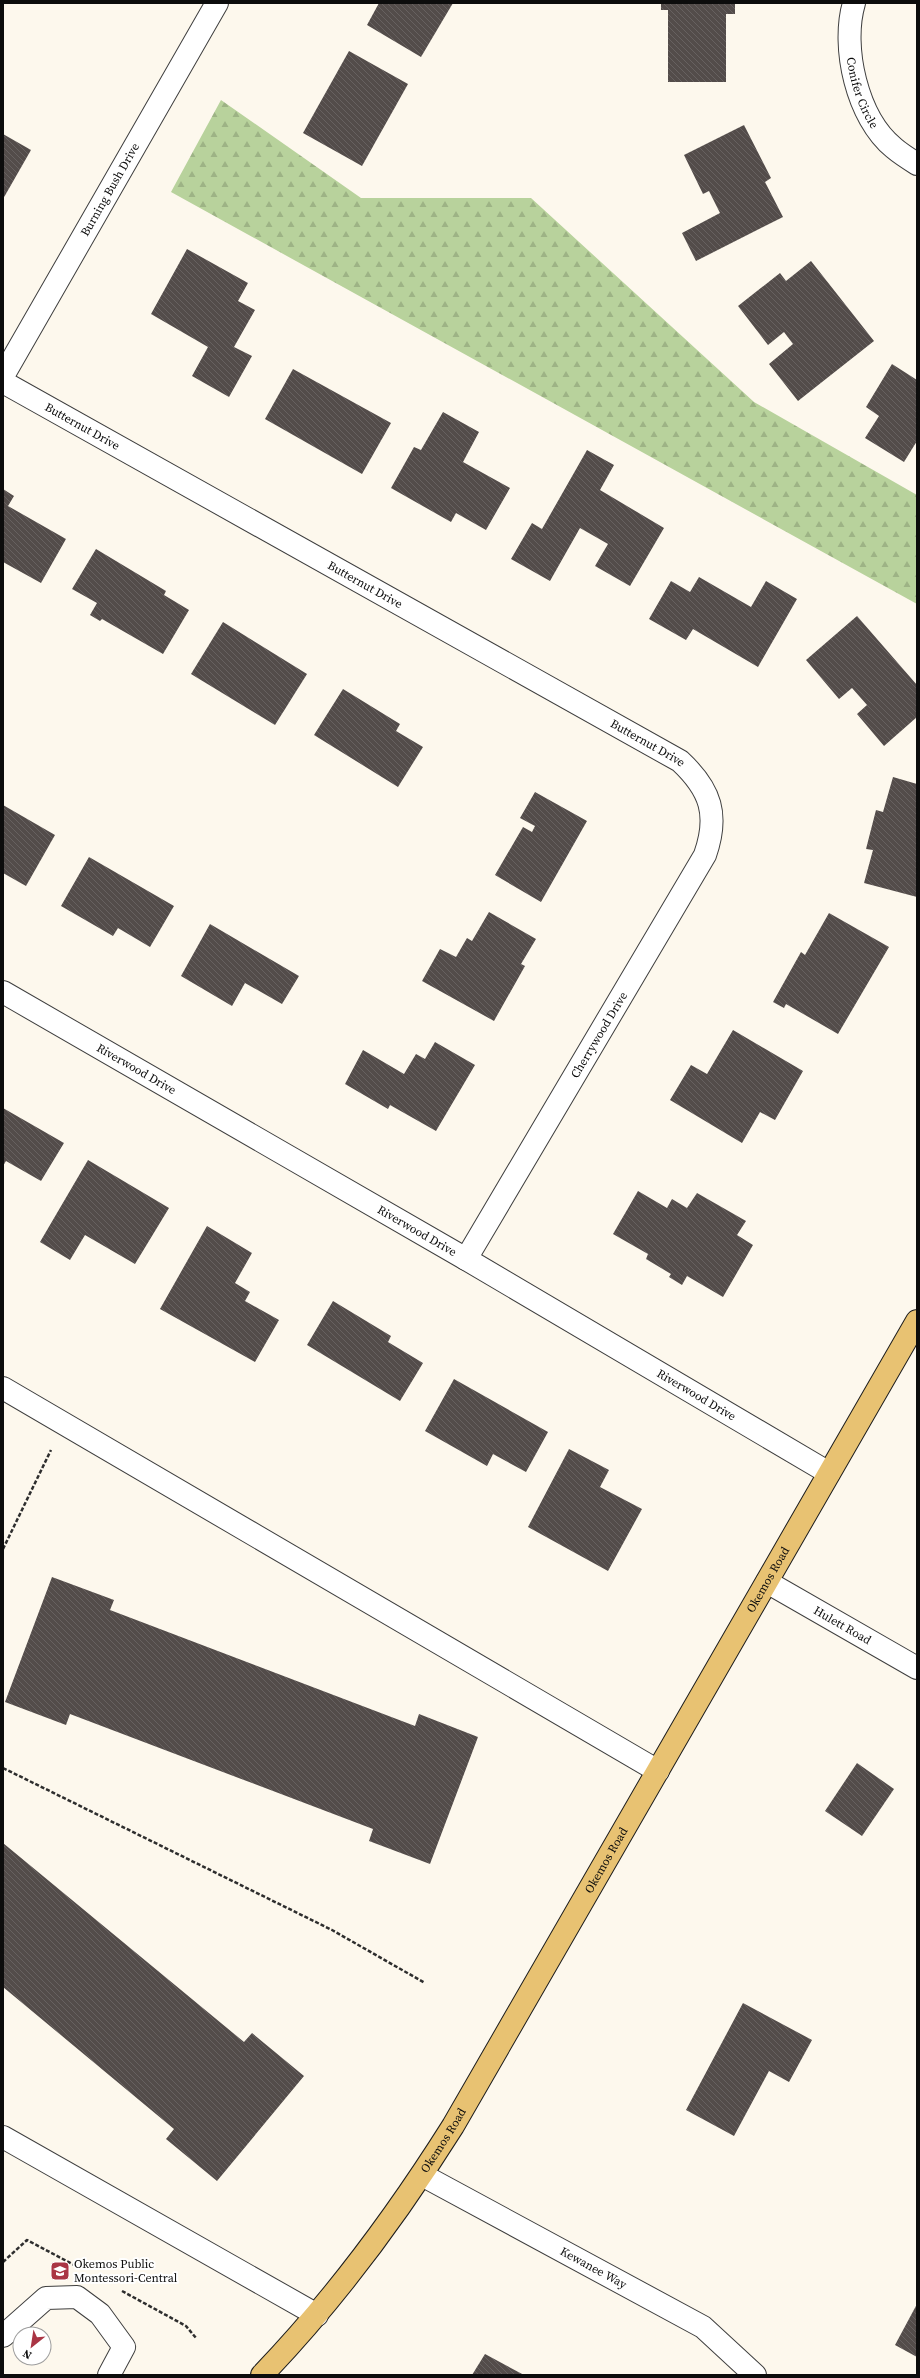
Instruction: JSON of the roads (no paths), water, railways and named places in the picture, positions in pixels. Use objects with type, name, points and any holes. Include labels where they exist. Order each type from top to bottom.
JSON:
[{"type":"main road","name":"Okemos Road","points":[[262,2375],[317,2315],[386,2228],[453,2126],[917,1321]]},
{"type":"street","name":"Burning Bush Drive","points":[[3,376],[217,3]]},
{"type":"street","name":"Conifer Circle","points":[[854,3],[850,30],[850,51],[859,92],[879,131],[893,148],[917,164]]},
{"type":"street","name":"Butternut Drive","points":[[3,382],[680,761],[694,774],[705,788],[711,805]]},
{"type":"street","name":"Cherrywood Drive","points":[[466,1259],[705,855],[712,835],[711,805]]},
{"type":"street","name":"Riverwood Drive","points":[[3,992],[466,1259],[829,1473]]},
{"type":"street","points":[[3,1388],[658,1770]]},
{"type":"street","name":"Hulett Road","points":[[767,1582],[917,1668]]},
{"type":"street","points":[[3,2137],[317,2315]]},
{"type":"street","name":"Kewanee Way","points":[[422,2175],[703,2327],[755,2375]]},
{"type":"street","points":[[3,2336],[46,2298],[77,2297],[100,2314],[124,2347],[109,2375]]},
{"type":"place","name":"Okemos Public Montessori-Central","points":[[60,2271]]}]
